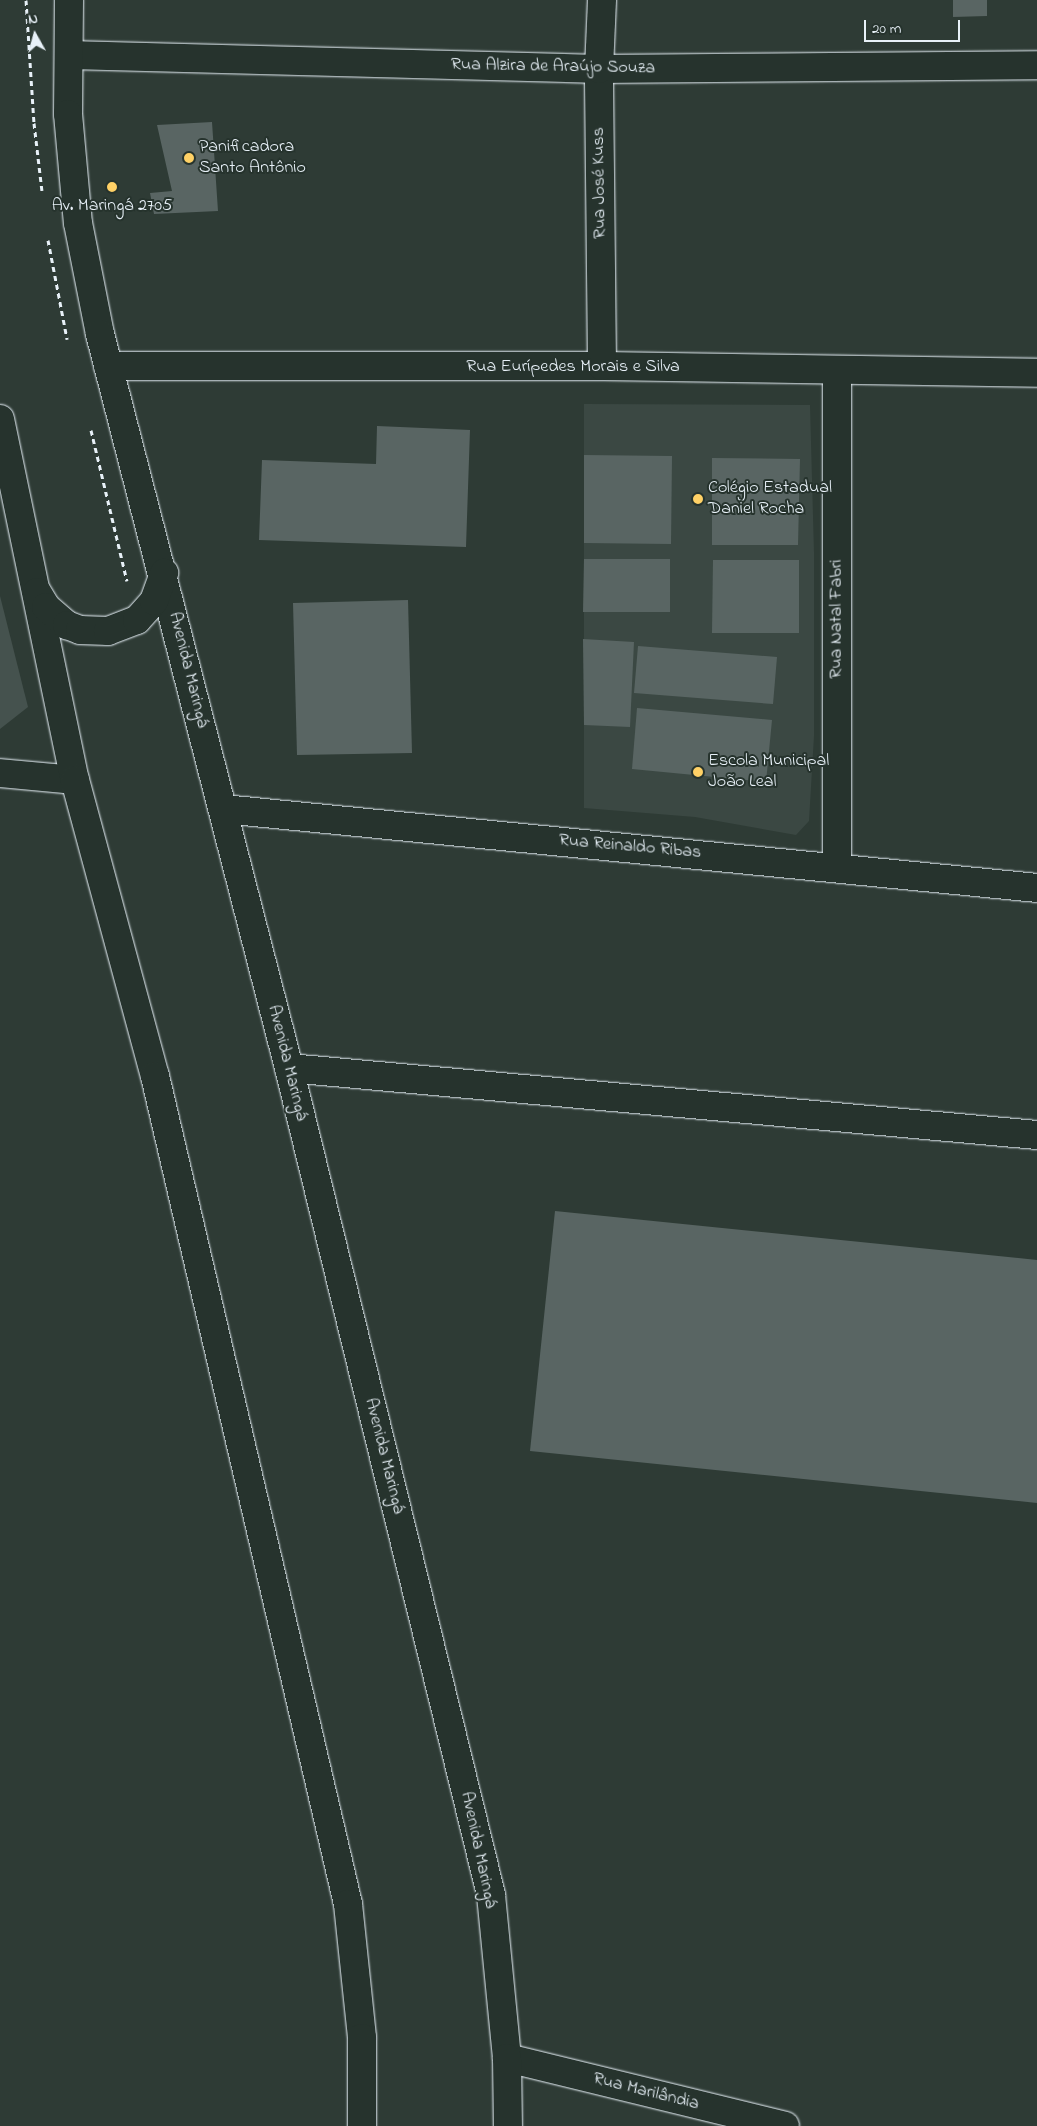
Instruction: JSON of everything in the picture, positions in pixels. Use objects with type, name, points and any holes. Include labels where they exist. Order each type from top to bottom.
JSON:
[{"type":"main road","name":"Avenida Maringá","points":[[70,0],[68,114],[78,223],[108,366],[164,573],[289,1068],[491,1895],[507,2058],[508,2126]]},
{"type":"main road","name":"Rua José Kuss","points":[[602,0],[599,69],[602,366]]},
{"type":"main road","name":"Rua Alzira de Araújo Souza","points":[[69,55],[599,69],[1037,65]]},
{"type":"main road","name":"Rua Eurípedes Morais e Silva","points":[[108,366],[602,366],[1037,373]]},
{"type":"main road","name":"Rua Natal Fabri","points":[[837,371],[837,866]]},
{"type":"main road","points":[[0,419],[75,780],[156,1076],[348,1904],[362,2038],[362,2126]]},
{"type":"main road","points":[[34,583],[46,607],[67,625],[80,630],[108,631],[137,620],[154,601],[164,573]]},
{"type":"main road","points":[[0,773],[75,780]]},
{"type":"main road","name":"Rua Reinaldo Ribas","points":[[223,809],[837,866],[1037,888]]},
{"type":"main road","points":[[289,1068],[1037,1135]]},
{"type":"main road","name":"Rua Marilândia","points":[[507,2058],[785,2126]]},
{"type":"shaded area","points":[[584,404],[810,405],[814,553],[814,736],[809,821],[796,835],[695,817],[584,808]]},
{"type":"shaded area","points":[[0,596],[28,707],[0,729]]},
{"type":"building","points":[[953,0],[987,0],[987,16],[953,17]]},
{"type":"building","name":"Panificadora Santo Antônio","points":[[212,122],[218,211],[154,214],[150,193],[172,191],[157,125]]},
{"type":"building","points":[[377,426],[470,430],[466,547],[259,540],[262,460],[376,464]]},
{"type":"building","points":[[584,455],[672,456],[671,544],[584,543]]},
{"type":"building","points":[[712,458],[800,459],[798,545],[712,545]]},
{"type":"building","points":[[584,559],[670,559],[670,612],[583,612]]},
{"type":"building","points":[[713,560],[799,560],[799,633],[712,633]]},
{"type":"building","points":[[408,600],[412,753],[297,755],[293,603]]},
{"type":"building","points":[[583,639],[634,642],[630,727],[584,725]]},
{"type":"building","points":[[638,646],[777,657],[773,704],[634,693]]},
{"type":"building","points":[[637,708],[772,720],[766,782],[632,769]]},
{"type":"building","points":[[555,1211],[1037,1260],[1037,1503],[530,1451]]},
{"type":"place","name":"Panificadora Santo Antônio","points":[[189,158]]},
{"type":"place","name":"Av. Maringá 2705","points":[[112,187]]},
{"type":"place","name":"Colégio Estadual Daniel Rocha","points":[[698,499]]},
{"type":"place","name":"Escola Municipal João Leal","points":[[698,772]]}]
